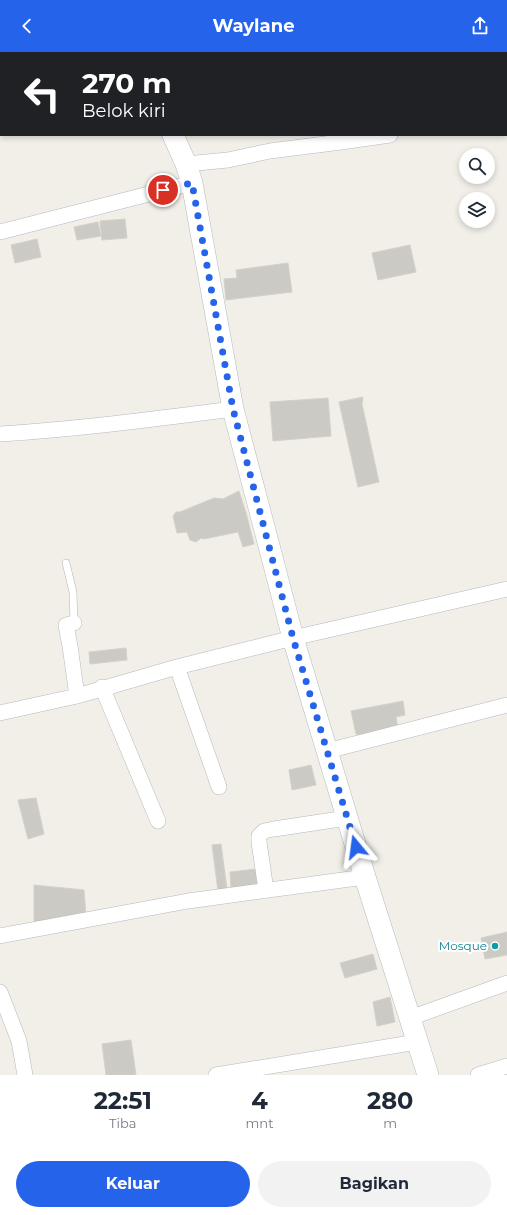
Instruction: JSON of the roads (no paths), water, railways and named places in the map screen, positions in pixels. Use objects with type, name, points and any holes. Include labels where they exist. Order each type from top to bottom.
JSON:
[{"type":"main road","points":[[173,136],[189,174],[233,409],[293,638],[364,876],[428,1075]]},
{"type":"street","points":[[0,232],[189,174],[228,160],[270,151],[383,136]]},
{"type":"street","points":[[0,434],[137,422],[233,409]]},
{"type":"street","points":[[0,713],[77,696],[102,687],[293,638],[507,589]]},
{"type":"street","points":[[74,623],[66,625],[77,696]]},
{"type":"street","points":[[177,667],[219,788]]},
{"type":"street","points":[[102,687],[158,821]]},
{"type":"street","points":[[327,751],[507,705]]},
{"type":"street","points":[[266,890],[259,836],[264,832],[274,829],[347,818]]},
{"type":"street","points":[[0,936],[180,903],[364,876]]},
{"type":"street","points":[[410,1018],[507,983]]},
{"type":"street","points":[[0,992],[19,1041],[25,1075]]},
{"type":"street","points":[[216,1075],[417,1042]]},
{"type":"street","points":[[478,1075],[507,1066]]},
{"type":"lane","points":[[66,563],[73,592],[74,623]]},
{"type":"place","name":"Mosque","points":[[495,946]]}]
